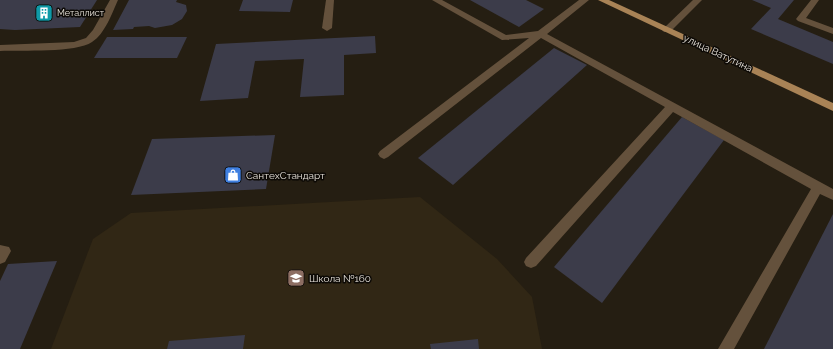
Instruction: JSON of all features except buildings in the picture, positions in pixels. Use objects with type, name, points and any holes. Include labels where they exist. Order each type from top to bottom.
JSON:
[{"type":"main road","name":"улица Ватутина","points":[[602,0],[833,107]]},
{"type":"street","points":[[0,48],[75,45],[89,40],[98,32],[114,0]]},
{"type":"street","points":[[327,28],[330,0]]},
{"type":"street","points":[[436,0],[505,38],[541,34],[833,195]]},
{"type":"street","points":[[384,154],[585,0]]},
{"type":"street","points":[[667,30],[698,0]]},
{"type":"street","points":[[815,0],[801,19],[833,31]]},
{"type":"street","points":[[531,262],[672,106]]},
{"type":"street","points":[[726,349],[818,187]]},
{"type":"street","points":[[0,251],[4,251],[0,258]]},
{"type":"shaded area","name":"Школа №160","points":[[420,197],[497,259],[532,297],[542,349],[51,349],[93,239],[131,213]]},
{"type":"place","name":"Металлист","points":[[44,13]]},
{"type":"place","name":"СантехСтандарт","points":[[233,175]]},
{"type":"place","name":"Школа №160","points":[[296,278]]}]
